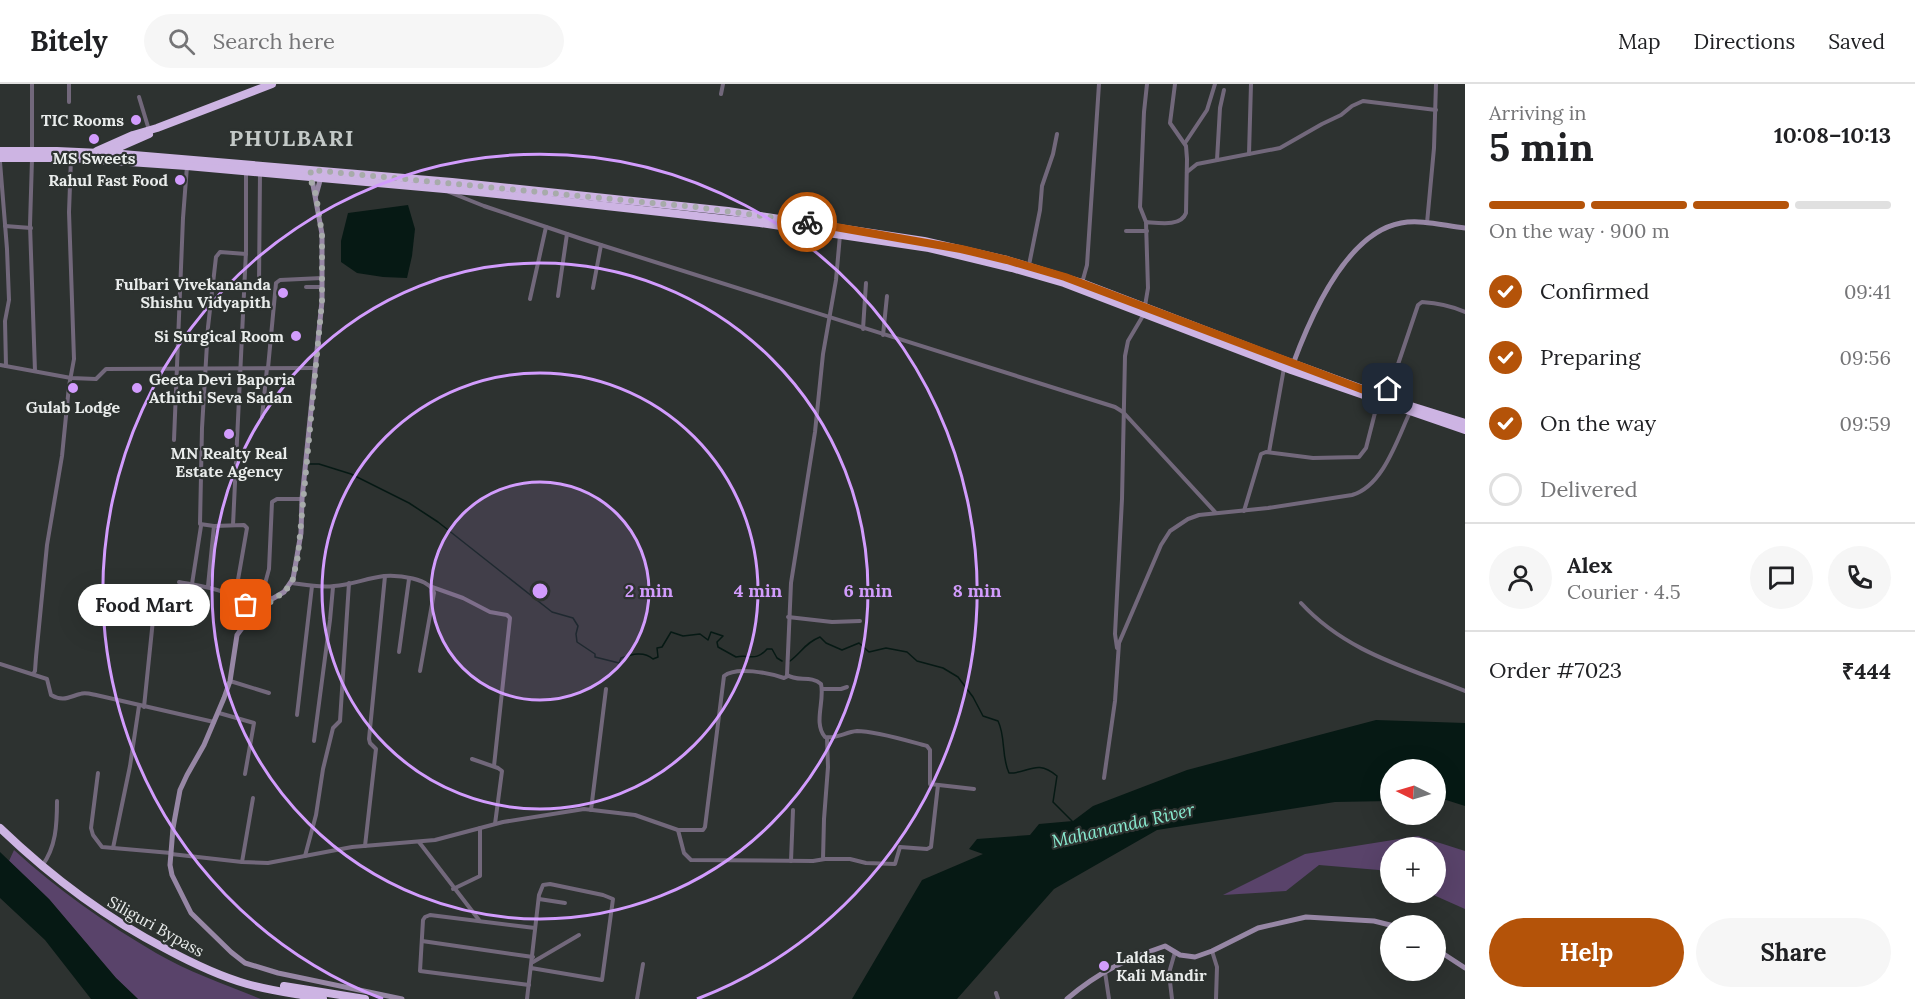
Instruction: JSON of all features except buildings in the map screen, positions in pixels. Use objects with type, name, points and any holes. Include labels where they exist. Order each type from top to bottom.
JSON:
[{"type":"highway","points":[[96,156],[152,130],[272,84]]},
{"type":"highway","points":[[0,151],[86,159],[107,153],[152,130]]},
{"type":"highway","points":[[136,140],[137,155]]},
{"type":"highway","points":[[107,153],[311,174]]},
{"type":"highway","points":[[0,160],[32,154],[96,156],[187,166],[321,174],[695,207],[771,216],[924,242],[1028,266],[1082,283],[1378,401],[1465,423]]},
{"type":"highway","points":[[321,174],[443,189],[683,213],[939,250],[1064,283],[1143,309]]},
{"type":"highway","points":[[1289,367],[1372,393],[1410,412],[1465,430]]},
{"type":"highway","name":"Siliguri Bypass","points":[[0,828],[41,867],[91,905],[187,960],[246,984],[323,999]]},
{"type":"highway","points":[[218,973],[262,984],[365,999]]},
{"type":"main road","points":[[311,174],[322,234],[322,287],[302,499],[301,532],[292,583],[284,592],[254,614],[237,635],[230,681],[217,722],[180,790],[173,828],[172,875],[191,913],[245,963],[287,975],[402,999]]},
{"type":"main road","points":[[316,195],[321,174]]},
{"type":"main road","points":[[1289,367],[1317,305],[1349,258],[1371,237],[1388,227],[1406,222],[1465,228]]},
{"type":"main road","points":[[1067,999],[1105,971],[1132,957],[1165,946],[1190,957],[1212,951],[1258,927],[1300,917],[1380,922]]},
{"type":"main road","points":[[1446,956],[1465,968]]},
{"type":"street","points":[[32,84],[31,228],[35,371]]},
{"type":"street","points":[[69,84],[69,102]]},
{"type":"street","points":[[721,94],[723,84]]},
{"type":"street","points":[[1082,283],[1087,265],[1099,84]]},
{"type":"street","points":[[1118,655],[1115,634],[1122,499],[1126,345],[1143,309],[1148,288],[1147,231],[1140,207],[1147,84]]},
{"type":"street","points":[[1175,84],[1170,123],[1185,143]]},
{"type":"street","points":[[1146,222],[1178,222],[1184,218],[1187,172],[1185,143],[1207,110],[1215,84]]},
{"type":"street","points":[[1249,154],[1251,84]]},
{"type":"street","points":[[1427,224],[1437,84]]},
{"type":"street","points":[[1217,160],[1220,108],[1224,90]]},
{"type":"street","points":[[139,97],[152,130]]},
{"type":"street","points":[[1187,172],[1195,165],[1285,146],[1363,101],[1436,110]]},
{"type":"street","points":[[1028,266],[1040,210],[1042,186],[1053,154],[1056,134]]},
{"type":"street","points":[[33,674],[47,545],[62,456],[69,381],[74,359],[69,212],[71,158]]},
{"type":"street","points":[[0,160],[9,300],[5,321],[6,366]]},
{"type":"street","points":[[174,440],[187,166]]},
{"type":"street","points":[[233,525],[246,254],[246,171]]},
{"type":"street","points":[[244,287],[257,288],[259,285],[260,172]]},
{"type":"street","points":[[443,189],[484,207],[601,245],[1108,404],[1123,412],[1216,513]]},
{"type":"street","points":[[5,226],[31,228]]},
{"type":"street","points":[[530,299],[546,227]]},
{"type":"street","points":[[1126,231],[1147,231]]},
{"type":"street","points":[[558,296],[567,234]]},
{"type":"street","points":[[788,676],[788,616],[791,583],[816,426],[840,235]]},
{"type":"street","points":[[593,288],[601,245]]},
{"type":"street","points":[[192,584],[201,526],[199,524],[208,327],[216,257],[220,252],[246,254]]},
{"type":"street","points":[[262,417],[276,283],[280,280],[322,278]]},
{"type":"street","points":[[863,329],[866,283]]},
{"type":"street","points":[[306,287],[322,287]]},
{"type":"street","points":[[883,335],[887,296]]},
{"type":"street","points":[[1372,393],[1376,387],[1386,390],[1390,388],[1418,305],[1427,302],[1465,312]]},
{"type":"street","points":[[0,365],[71,378],[98,379],[106,369],[315,368]]},
{"type":"street","points":[[1269,452],[1289,367]]},
{"type":"street","points":[[1244,511],[1262,454],[1269,452],[1313,458],[1359,457],[1366,448],[1378,401]]},
{"type":"street","points":[[1104,778],[1123,630],[1165,537],[1188,519],[1199,515],[1244,511],[1362,492],[1379,475],[1410,412]]},
{"type":"street","points":[[272,599],[263,591],[271,551],[272,502],[277,499],[302,499]]},
{"type":"street","points":[[201,526],[244,525],[247,528],[241,574],[235,597]]},
{"type":"street","points":[[208,586],[214,526]]},
{"type":"street","points":[[292,583],[333,586],[385,576],[420,580],[490,612],[507,615],[510,618],[494,766]]},
{"type":"street","points":[[365,846],[375,766],[376,749],[369,739],[385,576]]},
{"type":"street","points":[[399,652],[409,579]]},
{"type":"street","points":[[179,582],[208,586],[235,597],[254,614]]},
{"type":"street","points":[[305,857],[316,815],[323,769],[333,728],[340,721],[350,583]]},
{"type":"street","points":[[297,715],[312,586]]},
{"type":"street","points":[[314,741],[333,586]]},
{"type":"street","points":[[420,671],[433,603],[432,587]]},
{"type":"street","points":[[1301,603],[1323,624],[1360,649],[1402,668],[1465,691]]},
{"type":"street","points":[[113,848],[142,706],[154,609]]},
{"type":"street","points":[[788,616],[832,622],[860,621]]},
{"type":"street","points":[[0,664],[47,679],[51,695],[55,698],[71,698],[86,693],[217,722]]},
{"type":"street","points":[[98,773],[91,817],[92,833],[102,847],[242,862],[268,863],[365,846],[435,840],[495,824],[553,813],[591,810],[635,815],[678,830],[700,830],[705,827],[724,676],[733,672],[752,672],[784,678],[788,676],[816,680],[821,684],[819,727],[827,738],[857,731],[885,735],[927,746],[930,750],[929,782],[932,785],[974,789]]},
{"type":"street","points":[[230,681],[270,693]]},
{"type":"street","points":[[822,689],[847,687]]},
{"type":"street","points":[[591,810],[606,689]]},
{"type":"street","points":[[219,713],[254,723],[245,774]]},
{"type":"street","points":[[823,859],[828,763],[827,738]]},
{"type":"street","points":[[472,759],[494,766],[501,771],[495,824]]},
{"type":"street","points":[[678,830],[684,854],[689,860],[853,859],[868,864],[895,864],[900,847],[929,849],[932,844],[938,785]]},
{"type":"street","points":[[242,862],[253,798]]},
{"type":"street","points":[[41,867],[50,853],[54,840],[57,801]]},
{"type":"street","points":[[791,861],[793,810]]},
{"type":"street","points":[[453,889],[480,876],[480,828]]},
{"type":"street","points":[[419,842],[479,921]]},
{"type":"street","points":[[422,941],[532,962],[602,980],[614,902],[610,897],[550,884],[543,885],[539,899],[532,962],[527,999]]},
{"type":"street","points":[[539,899],[565,903]]},
{"type":"street","points":[[529,985],[420,970],[423,921],[427,915],[535,928]]},
{"type":"street","points":[[532,962],[579,935]]},
{"type":"street","points":[[1212,951],[1217,968],[1216,999]]},
{"type":"street","points":[[1172,999],[1169,973],[1175,952]]},
{"type":"street","points":[[637,999],[643,964]]},
{"type":"street","points":[[1105,971],[1109,999]]},
{"type":"street","points":[[996,993],[998,999]]},
{"type":"shaded area","points":[[1380,842],[1380,870],[1319,865],[1286,891],[1223,895],[1305,854]]},
{"type":"shaded area","points":[[1446,845],[1465,851],[1465,909],[1446,901]]},
{"type":"shaded area","points":[[14,850],[65,892],[137,942],[181,966],[261,999],[138,999],[116,978],[49,899],[9,861]]},
{"type":"water","points":[[408,205],[415,229],[407,278],[357,273],[341,262],[341,241],[348,213]]},
{"type":"water","name":"Mahananda River","points":[[1376,720],[1465,723],[1465,806],[1446,800],[1446,759],[1380,759],[1380,801],[1335,802],[1157,830],[1054,889],[957,999],[852,999],[922,880],[983,854],[969,849],[977,839],[1030,835],[1039,824],[1073,821],[1093,806],[1187,770]]},
{"type":"water","points":[[0,852],[49,899],[116,978],[138,999],[91,999],[45,940],[0,898]]},
{"type":"waterway","points":[[310,464],[319,464],[351,474],[409,503],[438,522],[552,612],[573,618],[578,626],[577,642],[595,654],[595,657],[619,663],[621,658],[634,654],[646,655],[653,659],[658,657],[657,648],[662,647],[671,632],[683,636],[700,634],[708,640],[711,632],[723,636],[717,642],[718,647],[736,657],[756,656],[767,649],[772,649],[777,658],[782,661]]},
{"type":"waterway","name":"Mahananda River","points":[[790,661],[807,645],[820,637],[826,643],[842,650],[859,643],[869,652],[886,648],[907,652],[917,661],[943,668],[958,677],[973,697],[983,716],[998,721],[1009,773],[1038,767],[1057,776],[1053,802],[1072,821]]},
{"type":"way so far","points":[[246,605],[254,614],[284,592],[292,583],[298,556],[322,301],[322,234],[316,195],[310,178],[311,170],[695,207],[807,222]]},
{"type":"place","name":"TIC Rooms","points":[[136,120]]},
{"type":"place","name":"MS Sweets","points":[[94,139]]},
{"type":"place","name":"Rahul Fast Food","points":[[180,180]]},
{"type":"place","name":"Fulbari Vivekananda Shishu Vidyapith","points":[[283,293]]},
{"type":"place","name":"Si Surgical Room","points":[[296,336]]},
{"type":"place","name":"Gulab Lodge","points":[[73,388]]},
{"type":"place","name":"Geeta Devi Baporia Athithi Seva Sadan","points":[[137,388]]},
{"type":"place","name":"MN Realty Real Estate Agency","points":[[229,434]]},
{"type":"place","name":"Food Mart","points":[[246,605]]},
{"type":"place","name":"Laldas Kali Mandir","points":[[1104,966]]},
{"type":"district","name":"PHULBARI","points":[[292,138]]},
{"type":"route","points":[[807,222],[924,242],[1007,260],[1082,283],[1372,393],[1376,387],[1388,389]]}]
